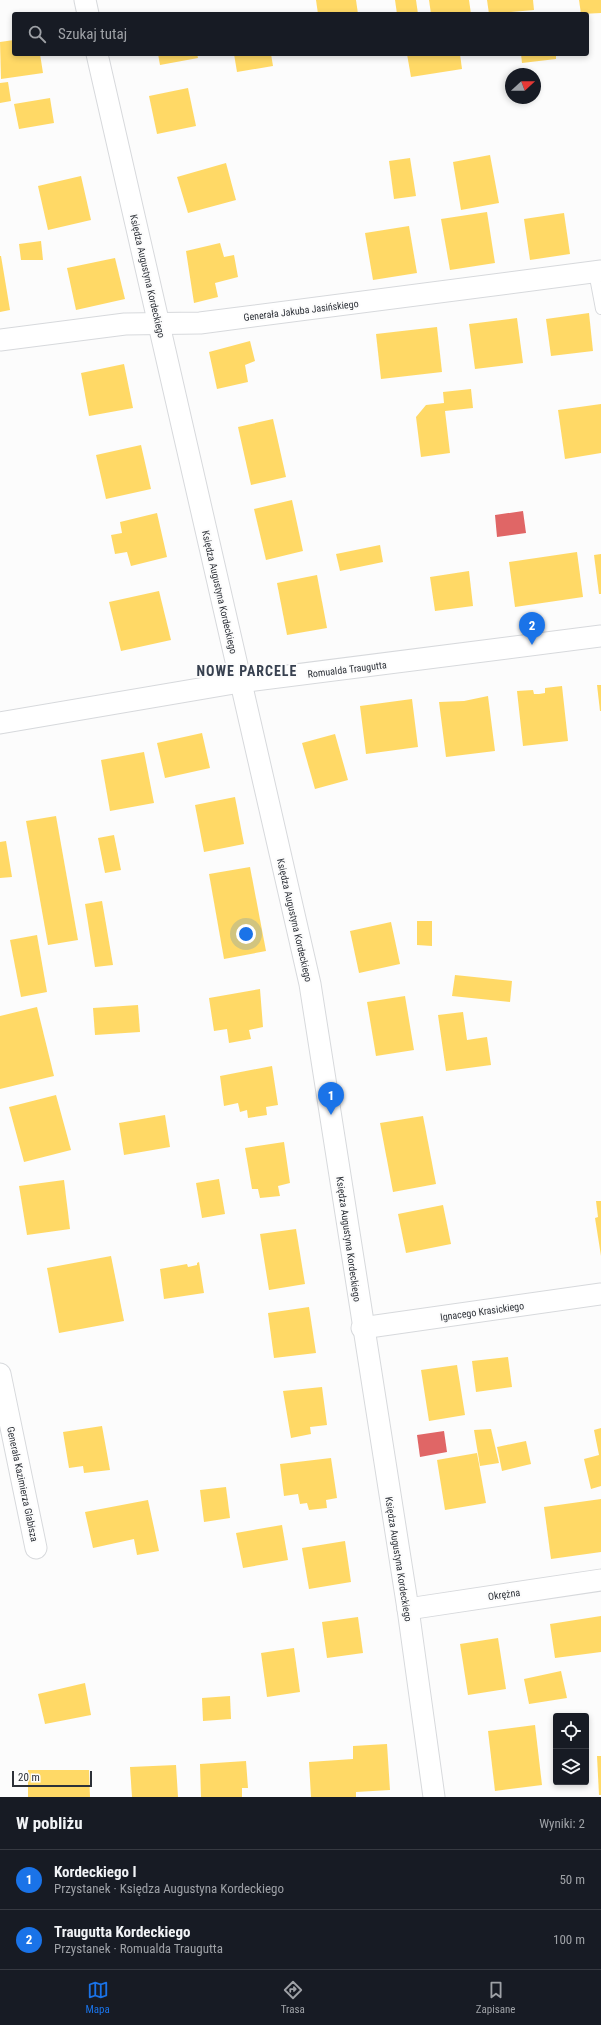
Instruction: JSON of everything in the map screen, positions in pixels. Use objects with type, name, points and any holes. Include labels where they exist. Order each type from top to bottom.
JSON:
[{"type":"street","points":[[85,0],[88,12]]},
{"type":"street","name":"Księdza Augustyna Kordeckiego","points":[[97,56],[318,1023],[362,1328],[408,1609],[434,1797]]},
{"type":"street","name":"Generała Jakuba Jasińskiego","points":[[0,340],[125,324],[200,323],[597,271]]},
{"type":"street","name":"Romualda Traugutta","points":[[0,723],[240,682],[601,636]]},
{"type":"street","name":"Ignacego Krasickiego","points":[[362,1328],[601,1294]]},
{"type":"street","name":"Generała Kazimierza Glabisza","points":[[0,1374],[36,1548]]},
{"type":"street","name":"Okrężna","points":[[408,1609],[601,1580]]},
{"type":"lane","points":[[597,271],[601,309]]},
{"type":"building: Mieszkania","points":[[316,0],[356,0],[358,12],[318,12]]},
{"type":"building: Mieszkania","points":[[395,0],[416,0],[418,12],[397,12]]},
{"type":"building: Mieszkania","points":[[429,0],[469,0],[471,12],[431,12]]},
{"type":"building: Mieszkania","points":[[487,0],[533,0],[534,10],[489,12]]},
{"type":"building: Mieszkania","points":[[579,0],[601,0],[601,13],[581,12]]},
{"type":"building: Mieszkania","points":[[12,40],[12,56],[40,56],[43,73],[1,79],[0,42]]},
{"type":"building: Mieszkania","points":[[158,56],[198,56],[198,58],[160,65]]},
{"type":"building: Mieszkania","points":[[234,56],[271,56],[273,66],[237,72]]},
{"type":"building: Mieszkania","points":[[407,56],[460,56],[462,69],[411,77]]},
{"type":"building: Mieszkania","points":[[521,56],[556,56],[556,59],[522,63]]},
{"type":"building: Mieszkania","points":[[8,82],[11,101],[0,103],[0,83]]},
{"type":"building: Mieszkania","points":[[188,88],[196,126],[157,134],[149,96]]},
{"type":"building: Mieszkania","points":[[50,98],[54,123],[19,129],[14,104]]},
{"type":"building: Mieszkania","points":[[490,155],[499,203],[461,210],[453,162]]},
{"type":"building: Mieszkania","points":[[410,158],[416,196],[394,199],[389,161]]},
{"type":"building: Mieszkania","points":[[226,163],[236,200],[188,213],[177,177]]},
{"type":"building: Mieszkania","points":[[81,176],[91,220],[48,230],[38,186]]},
{"type":"building: Mieszkania","points":[[487,212],[495,263],[450,270],[441,219]]},
{"type":"building: Mieszkania","points":[[564,213],[570,254],[530,260],[524,219]]},
{"type":"building: Mieszkania","points":[[409,226],[417,273],[373,280],[365,233]]},
{"type":"building: Mieszkania","points":[[41,241],[43,260],[21,260],[19,244]]},
{"type":"building: Mieszkania","points":[[220,243],[224,257],[234,255],[238,277],[215,283],[218,297],[194,303],[186,251]]},
{"type":"building: Mieszkania","points":[[0,256],[10,310],[0,312]]},
{"type":"building: Mieszkania","points":[[115,258],[125,299],[76,310],[67,268]]},
{"type":"building: Mieszkania","points":[[589,313],[593,351],[551,356],[546,319]]},
{"type":"building: Mieszkania","points":[[517,318],[523,363],[475,369],[469,324]]},
{"type":"building: Mieszkania","points":[[437,327],[442,372],[381,379],[376,334]]},
{"type":"building: Mieszkania","points":[[250,341],[255,361],[245,365],[248,382],[217,389],[209,352]]},
{"type":"building: Mieszkania","points":[[124,364],[133,408],[89,416],[81,373]]},
{"type":"building: Mieszkania","points":[[471,389],[473,408],[445,411],[450,453],[421,457],[416,417],[426,405],[444,403],[443,392]]},
{"type":"building: Mieszkania","points":[[601,404],[601,453],[565,459],[558,410]]},
{"type":"building: Mieszkania","points":[[273,419],[286,477],[251,485],[238,427]]},
{"type":"building: Mieszkania","points":[[141,445],[151,489],[106,499],[96,455]]},
{"type":"building: Mieszkania","points":[[292,500],[303,551],[266,560],[254,509]]},
{"type":"building: Mieszkania","points":[[157,513],[167,557],[131,566],[127,552],[115,554],[111,535],[122,533],[120,522]]},
{"type":"building: Mieszkania","points":[[380,545],[383,562],[340,571],[336,554]]},
{"type":"building: Mieszkania","points":[[577,552],[583,597],[515,607],[509,562]]},
{"type":"building: Mieszkania","points":[[601,554],[601,594],[599,594],[594,555]]},
{"type":"building: Mieszkania","points":[[469,571],[473,606],[435,611],[430,577]]},
{"type":"building: Mieszkania","points":[[317,575],[327,628],[287,635],[277,583]]},
{"type":"building: Mieszkania","points":[[159,591],[171,640],[121,651],[109,602]]},
{"type":"building: Mieszkania","points":[[597,685],[601,685],[601,711],[600,711]]},
{"type":"building: Mieszkania","points":[[562,686],[568,741],[523,746],[517,691],[533,690],[534,694],[539,694],[545,693],[545,688]]},
{"type":"building: Mieszkania","points":[[488,696],[495,751],[446,757],[439,702],[464,701]]},
{"type":"building: Mieszkania","points":[[412,699],[418,747],[366,754],[360,706]]},
{"type":"building: Mieszkania","points":[[202,733],[210,768],[165,778],[157,743]]},
{"type":"building: Mieszkania","points":[[335,734],[348,780],[315,789],[302,743]]},
{"type":"building: Mieszkania","points":[[144,752],[154,803],[110,811],[101,760]]},
{"type":"building: Mieszkania","points":[[235,797],[244,844],[204,852],[195,805]]},
{"type":"building: Mieszkania","points":[[56,816],[78,940],[48,945],[26,821]]},
{"type":"building: Mieszkania","points":[[114,835],[121,870],[105,873],[98,838]]},
{"type":"building: Mieszkania","points":[[6,841],[12,877],[0,878],[0,842]]},
{"type":"building: Mieszkania","points":[[250,867],[266,951],[224,959],[209,874]]},
{"type":"building: Mieszkania","points":[[102,901],[113,965],[95,967],[85,904]]},
{"type":"building: Mieszkania","points":[[417,921],[432,921],[432,946],[417,945]]},
{"type":"building: Mieszkania","points":[[391,922],[400,964],[359,973],[350,931]]},
{"type":"building: Mieszkania","points":[[37,935],[47,992],[21,997],[10,940]]},
{"type":"building: Mieszkania","points":[[455,975],[512,981],[510,1002],[452,996]]},
{"type":"building: Mieszkania","points":[[260,989],[263,1027],[249,1030],[251,1039],[229,1043],[227,1029],[214,1031],[209,998]]},
{"type":"building: Mieszkania","points":[[405,996],[414,1050],[376,1056],[367,1002]]},
{"type":"building: Mieszkania","points":[[138,1005],[140,1032],[95,1035],[93,1008]]},
{"type":"building: Mieszkania","points":[[37,1007],[54,1076],[0,1089],[0,1016]]},
{"type":"building: Mieszkania","points":[[463,1012],[467,1040],[487,1037],[491,1065],[446,1071],[438,1015]]},
{"type":"building: Mieszkania","points":[[272,1066],[278,1105],[266,1107],[267,1115],[248,1118],[247,1110],[240,1112],[238,1103],[224,1106],[220,1076]]},
{"type":"building: Mieszkania","points":[[56,1095],[71,1150],[24,1162],[9,1107]]},
{"type":"building: Mieszkania","points":[[165,1115],[170,1147],[124,1155],[119,1123]]},
{"type":"building: Mieszkania","points":[[423,1116],[436,1184],[393,1192],[380,1123]]},
{"type":"building: Mieszkania","points":[[284,1142],[290,1183],[278,1186],[280,1196],[260,1198],[258,1189],[252,1189],[245,1148]]},
{"type":"building: Mieszkania","points":[[219,1179],[225,1214],[202,1218],[196,1183]]},
{"type":"building: Mieszkania","points":[[64,1180],[70,1229],[27,1235],[19,1186]]},
{"type":"building: Mieszkania","points":[[596,1201],[601,1201],[601,1256],[595,1218],[598,1217]]},
{"type":"building: Mieszkania","points":[[443,1205],[451,1244],[406,1253],[398,1214]]},
{"type":"building: Mieszkania","points":[[296,1229],[305,1284],[269,1290],[260,1234]]},
{"type":"building: Mieszkania","points":[[111,1256],[124,1321],[59,1333],[47,1268]]},
{"type":"building: Mieszkania","points":[[199,1262],[204,1293],[164,1299],[160,1269],[187,1264],[188,1267],[197,1265]]},
{"type":"building: Mieszkania","points":[[309,1307],[316,1353],[274,1358],[268,1313]]},
{"type":"building: Mieszkania","points":[[508,1357],[512,1387],[476,1392],[472,1361]]},
{"type":"building: Mieszkania","points":[[457,1365],[465,1415],[429,1421],[421,1370]]},
{"type":"building: Mieszkania","points":[[322,1387],[327,1425],[310,1427],[311,1434],[291,1438],[283,1391]]},
{"type":"building: Mieszkania","points":[[102,1426],[110,1470],[84,1473],[83,1466],[69,1468],[63,1432]]},
{"type":"building: Mieszkania","points":[[601,1428],[601,1486],[591,1489],[584,1459],[599,1455],[594,1430]]},
{"type":"building: Mieszkania","points":[[491,1429],[499,1463],[480,1466],[474,1430]]},
{"type":"building: Mieszkania","points":[[526,1441],[531,1464],[502,1471],[497,1447]]},
{"type":"building: Mieszkania","points":[[477,1453],[486,1503],[445,1510],[437,1460]]},
{"type":"building: Mieszkania","points":[[331,1458],[337,1498],[326,1500],[327,1508],[309,1510],[307,1503],[300,1504],[298,1494],[284,1496],[280,1464]]},
{"type":"building: Mieszkania","points":[[226,1487],[230,1518],[204,1522],[200,1490]]},
{"type":"building: Mieszkania","points":[[601,1499],[601,1552],[551,1559],[544,1507]]},
{"type":"building: Mieszkania","points":[[148,1500],[159,1551],[137,1555],[134,1539],[93,1548],[85,1512]]},
{"type":"building: Mieszkania","points":[[282,1525],[288,1560],[243,1568],[236,1533]]},
{"type":"building: Mieszkania","points":[[345,1541],[351,1582],[309,1589],[302,1548]]},
{"type":"building: Mieszkania","points":[[601,1616],[601,1652],[555,1658],[550,1624]]},
{"type":"building: Mieszkania","points":[[358,1617],[363,1653],[327,1658],[322,1622]]},
{"type":"building: Mieszkania","points":[[498,1638],[506,1689],[468,1695],[460,1644]]},
{"type":"building: Mieszkania","points":[[294,1648],[300,1692],[267,1697],[261,1653]]},
{"type":"building: Mieszkania","points":[[561,1671],[567,1698],[529,1704],[524,1679]]},
{"type":"building: Mieszkania","points":[[85,1683],[91,1715],[45,1724],[38,1694]]},
{"type":"building: Mieszkania","points":[[230,1696],[231,1719],[203,1721],[202,1698]]},
{"type":"building: Mieszkania","points":[[535,1725],[542,1785],[495,1791],[488,1731]]},
{"type":"building: Mieszkania","points":[[387,1744],[390,1790],[356,1792],[356,1797],[311,1797],[309,1762],[353,1759],[353,1746]]},
{"type":"building: Mieszkania","points":[[597,1756],[601,1756],[601,1795],[599,1795]]},
{"type":"building: Mieszkania","points":[[246,1761],[248,1788],[242,1788],[242,1797],[201,1797],[200,1764]]},
{"type":"building: Mieszkania","points":[[176,1765],[178,1797],[132,1797],[130,1767]]},
{"type":"building: Mieszkania","points":[[28,1770],[89,1770],[90,1797],[28,1797]]},
{"type":"building: Handel","points":[[523,511],[526,533],[497,537],[495,515]]},
{"type":"building: Handel","points":[[444,1431],[447,1452],[420,1457],[417,1435]]},
{"type":"place","name":"Traugutta Kordeckiego","points":[[532,645]]},
{"type":"place","name":"Kordeckiego I","points":[[331,1115]]},
{"type":"district","name":"NOWE PARCELE","points":[[247,671]]}]
